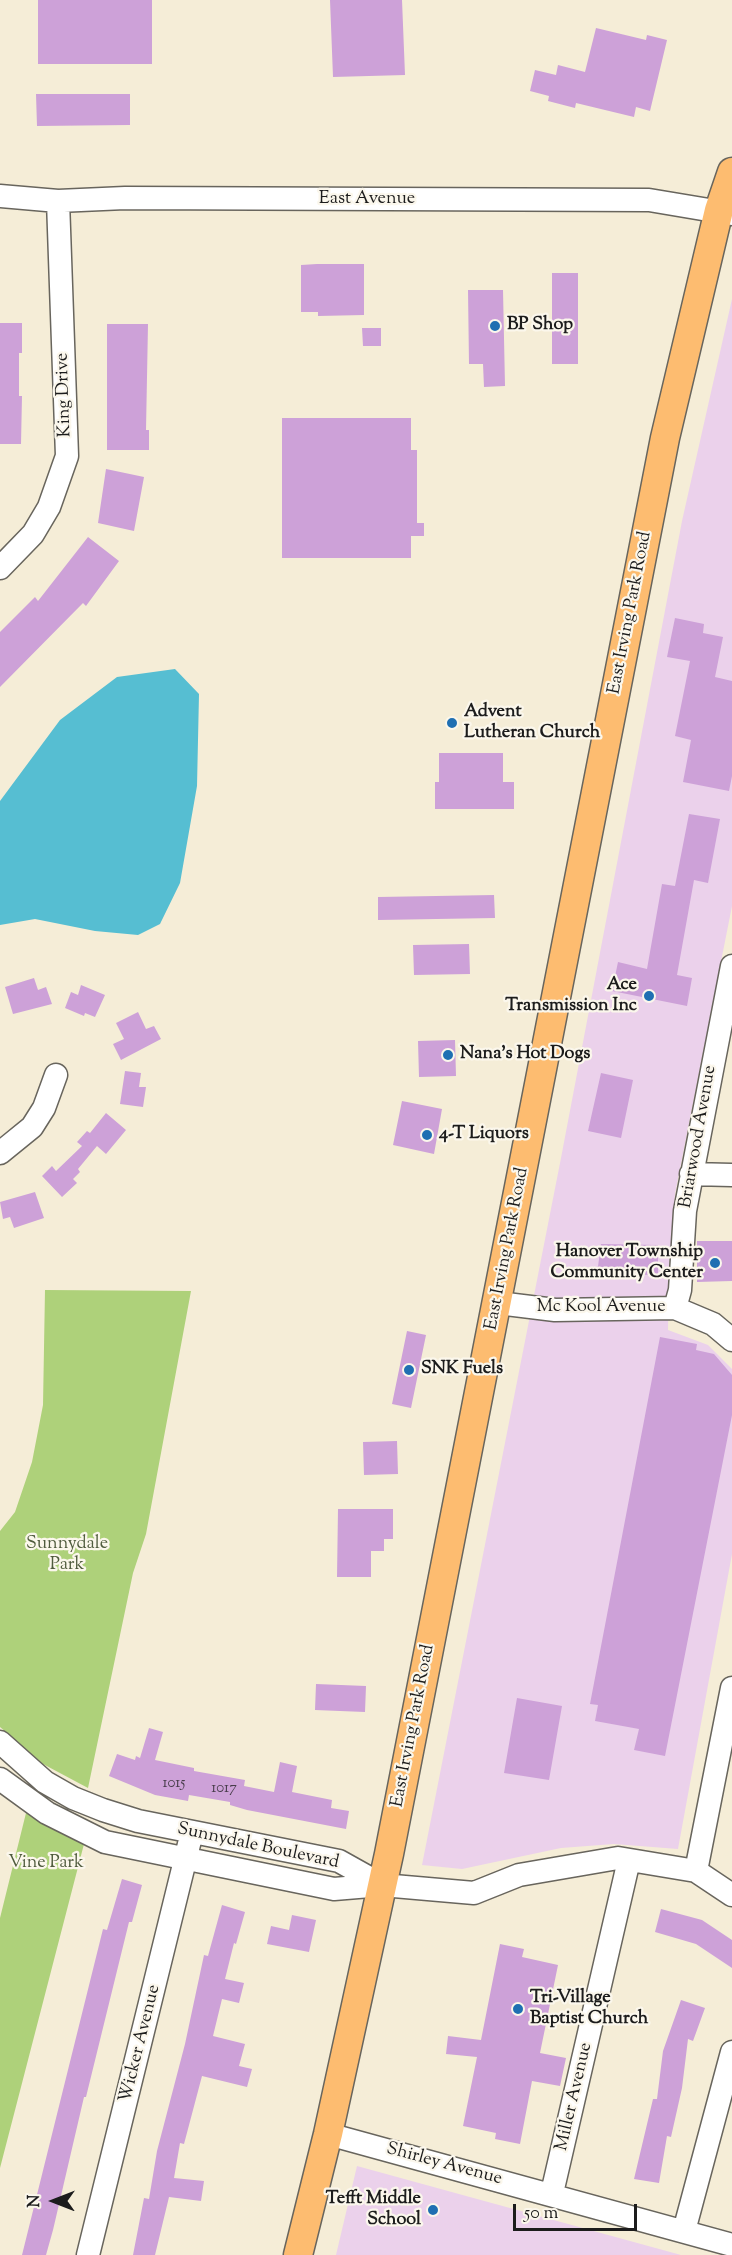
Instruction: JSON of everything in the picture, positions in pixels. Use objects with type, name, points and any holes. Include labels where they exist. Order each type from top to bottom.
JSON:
[{"type":"main road","name":"East Irving Park Road","points":[[298,2255],[328,2134],[382,1885],[498,1303],[664,438],[726,212],[732,172]]},
{"type":"street","name":"East Avenue","points":[[0,196],[58,201],[125,198],[649,200],[726,212]]},
{"type":"street","name":"King Drive","points":[[0,568],[33,534],[49,507],[67,456],[58,201]]},
{"type":"street","name":"Briarwood Avenue","points":[[675,1308],[680,1290],[685,1211],[691,1174],[732,966]]},
{"type":"street","points":[[0,1153],[32,1127],[44,1108],[56,1075]]},
{"type":"street","points":[[691,1174],[732,1174]]},
{"type":"street","name":"Mc Kool Avenue","points":[[498,1303],[555,1310],[675,1308],[713,1324],[732,1340]]},
{"type":"street","points":[[696,1871],[732,1688]]},
{"type":"street","name":"Sunnydale Boulevard","points":[[0,1742],[38,1776],[73,1798],[129,1818],[339,1861],[382,1885]]},
{"type":"street","name":"Sunnydale Boulevard","points":[[0,1779],[48,1813],[97,1838],[125,1847],[334,1889],[382,1885]]},
{"type":"street","name":"Wicker Avenue","points":[[88,2255],[192,1832]]},
{"type":"street","points":[[382,1885],[474,1893],[519,1875],[618,1858],[696,1871],[732,1894]]},
{"type":"street","name":"Miller Avenue","points":[[552,2193],[629,1860]]},
{"type":"street","points":[[684,2231],[732,2052]]},
{"type":"street","name":"Shirley Avenue","points":[[328,2134],[552,2193],[732,2245]]},
{"type":"shaded area","points":[[732,299],[732,906],[675,1194],[669,1267],[668,1330],[708,1345],[732,1369],[732,1554],[678,1849],[614,1844],[561,1848],[462,1869],[422,1865],[561,1158],[682,521]]},
{"type":"shaded area","name":"Tefft Middle School","points":[[357,2166],[681,2255],[336,2255]]},
{"type":"green space","name":"Sunnydale Park","points":[[45,1290],[191,1291],[146,1534],[133,1573],[88,1788],[43,1764],[0,1727],[0,1531],[15,1512],[32,1462],[43,1405]]},
{"type":"green space","name":"Vine Park","points":[[26,1813],[84,1844],[0,2168],[0,1918]]},
{"type":"water","points":[[175,669],[199,694],[197,786],[180,883],[160,924],[138,935],[95,931],[35,919],[0,925],[0,801],[60,720],[117,677]]},
{"type":"building","points":[[38,0],[152,0],[152,64],[38,64]]},
{"type":"building","points":[[330,0],[402,0],[405,75],[333,77]]},
{"type":"building","points":[[596,28],[646,40],[647,35],[667,40],[650,111],[636,107],[634,117],[576,103],[575,108],[548,101],[549,96],[530,91],[535,70],[556,75],[558,65],[585,72]]},
{"type":"building","points":[[36,94],[130,94],[130,125],[37,126]]},
{"type":"building","points":[[364,264],[364,315],[318,316],[318,312],[301,312],[301,265]]},
{"type":"building","points":[[552,273],[578,273],[578,364],[552,364]]},
{"type":"building","points":[[468,290],[503,290],[505,386],[484,387],[483,364],[469,364]]},
{"type":"building","points":[[0,323],[22,323],[22,353],[19,353],[19,396],[22,396],[21,444],[0,444]]},
{"type":"building","points":[[107,324],[148,324],[146,430],[149,430],[149,450],[107,450]]},
{"type":"building","points":[[362,328],[381,328],[381,346],[363,346]]},
{"type":"building","points":[[282,418],[411,418],[411,450],[417,450],[417,523],[424,523],[424,536],[411,536],[411,558],[282,558]]},
{"type":"building","points":[[106,469],[144,477],[134,531],[98,523]]},
{"type":"building","points":[[88,537],[119,561],[86,606],[83,603],[0,687],[0,632],[35,597],[38,601]]},
{"type":"building","points":[[675,618],[704,624],[703,633],[723,637],[715,677],[732,681],[732,776],[729,791],[683,782],[691,740],[675,736],[690,661],[667,657]]},
{"type":"building","points":[[439,753],[503,753],[503,782],[514,782],[514,809],[435,809],[435,782],[439,782]]},
{"type":"building","points":[[689,814],[720,819],[708,883],[694,880],[677,975],[692,978],[687,1006],[612,991],[618,962],[647,969],[662,884],[675,886]]},
{"type":"building","points":[[494,895],[495,918],[378,920],[378,897]]},
{"type":"building","points":[[469,944],[470,974],[414,975],[413,945]]},
{"type":"building","points":[[34,978],[38,990],[46,987],[52,1004],[13,1014],[5,987]]},
{"type":"building","points":[[81,985],[105,995],[95,1017],[85,1013],[84,1016],[65,1008],[71,992],[78,995]]},
{"type":"building","points":[[138,1012],[146,1029],[154,1026],[161,1039],[121,1060],[113,1044],[124,1039],[116,1023]]},
{"type":"building","points":[[455,1040],[456,1076],[419,1077],[418,1041]]},
{"type":"building","points":[[125,1071],[141,1073],[139,1087],[146,1087],[143,1107],[120,1104]]},
{"type":"building","points":[[601,1073],[633,1080],[621,1138],[588,1131]]},
{"type":"building","points":[[402,1101],[442,1109],[434,1154],[393,1145]]},
{"type":"building","points":[[106,1113],[126,1130],[106,1154],[97,1146],[78,1169],[80,1172],[73,1179],[77,1183],[62,1197],[42,1176],[52,1166],[56,1171],[82,1146],[77,1142],[87,1131],[90,1133]]},
{"type":"building","points":[[35,1192],[44,1218],[14,1228],[10,1217],[3,1219],[0,1202]]},
{"type":"building","name":"Hanover Township Community Center","points":[[697,1241],[732,1241],[732,1281],[697,1282]]},
{"type":"building","points":[[601,1244],[658,1245],[658,1275],[597,1274]]},
{"type":"building","name":"SNK Fuels","points":[[407,1331],[426,1335],[411,1408],[392,1404]]},
{"type":"building","points":[[660,1337],[697,1344],[696,1350],[714,1354],[732,1375],[732,1415],[665,1756],[634,1750],[639,1729],[595,1721],[598,1705],[590,1704]]},
{"type":"building","points":[[397,1441],[398,1474],[364,1475],[363,1442]]},
{"type":"building","points":[[338,1509],[393,1509],[393,1539],[384,1539],[384,1551],[371,1551],[371,1577],[337,1577]]},
{"type":"building","points":[[316,1684],[366,1686],[365,1712],[315,1710]]},
{"type":"building","points":[[517,1698],[562,1706],[549,1780],[504,1773]]},
{"type":"building","points":[[149,1728],[163,1732],[155,1760],[194,1768],[194,1771],[245,1780],[244,1786],[274,1792],[280,1762],[297,1766],[292,1792],[332,1800],[331,1808],[349,1811],[346,1829],[247,1810],[230,1805],[230,1802],[189,1795],[188,1801],[155,1795],[109,1776],[117,1754],[135,1760],[136,1756],[140,1758]]},
{"type":"building","points":[[122,1879],[142,1885],[132,1922],[129,1922],[53,2230],[46,2255],[22,2255],[103,1929],[107,1930]]},
{"type":"building","points":[[222,1905],[245,1912],[225,1979],[244,1983],[239,2003],[222,1999],[213,2036],[245,2044],[239,2066],[252,2069],[247,2087],[202,2076],[184,2144],[180,2143],[174,2178],[204,2181],[201,2201],[169,2197],[155,2255],[133,2255],[144,2198],[149,2199],[157,2151],[185,2044],[204,1955],[208,1956]]},
{"type":"building","points":[[661,1909],[702,1920],[732,1940],[732,1968],[696,1944],[655,1932]]},
{"type":"building","points":[[292,1915],[316,1920],[309,1952],[267,1944],[271,1926],[289,1930]]},
{"type":"building","name":"Tri-Village Baptist Church","points":[[500,1944],[524,1949],[522,1957],[558,1965],[540,2053],[566,2058],[560,2086],[532,2081],[520,2144],[495,2139],[496,2133],[463,2126],[477,2057],[446,2054],[448,2036],[481,2040]]},
{"type":"building","points":[[681,2000],[705,2008],[693,2041],[688,2039],[682,2088],[671,2137],[667,2136],[659,2183],[634,2179],[653,2099],[657,2099],[663,2051]]},
{"type":"place","name":"BP Shop","points":[[495,326]]},
{"type":"place","name":"Advent Lutheran Church","points":[[452,723]]},
{"type":"place","name":"Ace Transmission Inc","points":[[649,996]]},
{"type":"place","name":"Nana's Hot Dogs","points":[[448,1055]]},
{"type":"place","name":"4-T Liquors","points":[[427,1135]]},
{"type":"place","name":"Hanover Township Community Center","points":[[715,1263]]},
{"type":"place","name":"SNK Fuels","points":[[409,1370]]},
{"type":"place","name":"Tri-Village Baptist Church","points":[[518,2009]]},
{"type":"place","name":"Tefft Middle School","points":[[433,2210]]}]
